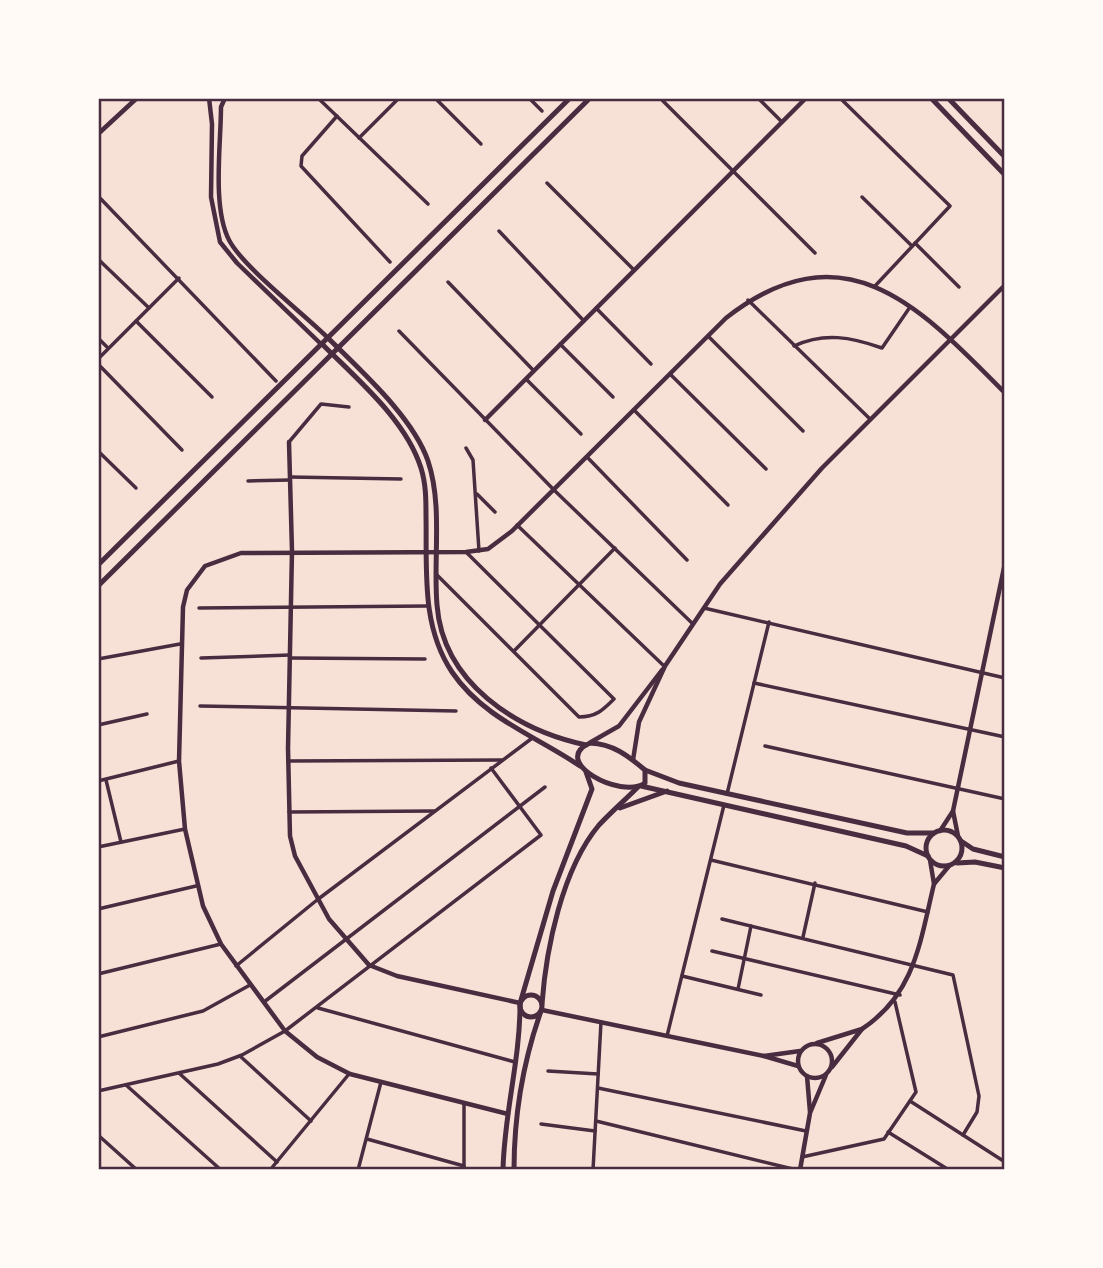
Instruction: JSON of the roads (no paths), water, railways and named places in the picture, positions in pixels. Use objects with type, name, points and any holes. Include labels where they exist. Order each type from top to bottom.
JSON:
[{"type":"main road","points":[[98,565],[570,98]]},
{"type":"main road","points":[[98,586],[590,98]]},
{"type":"main road","points":[[931,98],[1005,175]]},
{"type":"main road","points":[[948,98],[1005,157]]},
{"type":"main road","points":[[550,118],[560,127]]},
{"type":"main road","points":[[328,338],[418,438],[433,481],[440,627],[461,669],[499,708],[536,731],[588,744],[609,746],[645,770],[665,779],[906,833],[948,831],[973,849],[1005,857]]},
{"type":"main road","points":[[322,344],[398,425],[411,446],[425,483],[428,607],[435,638],[460,682],[496,716],[605,783],[667,791],[905,846],[939,866],[975,862],[1005,868]]},
{"type":"main road","points":[[426,524],[435,524]]},
{"type":"main road","points":[[531,739],[536,731]]},
{"type":"main road","points":[[580,766],[578,755],[588,744]]},
{"type":"main road","points":[[514,1170],[519,1100],[528,1051],[542,1008],[554,928],[570,879],[598,826],[646,780],[645,770]]},
{"type":"main road","points":[[503,1170],[508,1114],[517,1062],[520,1003],[557,880],[590,797],[592,789],[586,772]]},
{"type":"main road","points":[[617,809],[667,791]]},
{"type":"main road","points":[[929,858],[926,846],[937,832]]},
{"type":"main road","points":[[951,865],[961,856],[959,838]]},
{"type":"main road","points":[[520,1003],[533,995],[542,1008]]},
{"type":"main road","points":[[520,1003],[526,1017],[533,1017],[542,1008]]},
{"type":"street","points":[[98,134],[137,98]]},
{"type":"street","points":[[209,98],[212,124],[211,197],[220,242],[237,263],[322,344]]},
{"type":"street","points":[[225,98],[221,123],[220,197],[229,239],[251,265],[328,338]]},
{"type":"street","points":[[318,98],[428,204]]},
{"type":"street","points":[[359,138],[400,98]]},
{"type":"street","points":[[435,98],[481,144]]},
{"type":"street","points":[[529,98],[542,111]]},
{"type":"street","points":[[660,98],[815,253]]},
{"type":"street","points":[[758,98],[782,122]]},
{"type":"street","points":[[485,420],[806,98]]},
{"type":"street","points":[[840,98],[950,206],[874,286]]},
{"type":"street","points":[[337,116],[302,156],[301,166],[390,262]]},
{"type":"street","points":[[212,124],[217,120],[221,123]]},
{"type":"street","points":[[547,183],[634,270]]},
{"type":"street","points":[[98,195],[276,381]]},
{"type":"street","points":[[862,197],[959,287]]},
{"type":"street","points":[[499,232],[584,321]]},
{"type":"street","points":[[98,259],[149,308]]},
{"type":"street","points":[[508,1114],[350,1074],[317,1057],[285,1031],[221,944],[196,886],[185,829],[179,761],[180,644],[187,590],[205,566],[241,553],[466,552],[479,551],[496,544],[588,458],[708,335],[748,300],[779,285],[824,277],[874,286],[911,305],[952,339],[1005,393]]},
{"type":"street","points":[[98,359],[179,278]]},
{"type":"street","points":[[448,282],[534,371]]},
{"type":"street","points":[[588,744],[619,726],[704,608],[822,468],[1005,285]]},
{"type":"street","points":[[748,300],[870,419]]},
{"type":"street","points":[[794,346],[822,336],[844,337],[882,348],[911,305]]},
{"type":"street","points":[[596,308],[651,364]]},
{"type":"street","points":[[136,321],[212,397]]},
{"type":"street","points":[[399,331],[554,490],[693,624]]},
{"type":"street","points":[[708,335],[803,431]]},
{"type":"street","points":[[98,338],[108,348]]},
{"type":"street","points":[[560,344],[613,397]]},
{"type":"street","points":[[98,364],[182,450]]},
{"type":"street","points":[[670,374],[766,469]]},
{"type":"street","points":[[526,379],[580,434]]},
{"type":"street","points":[[349,407],[321,404],[289,442],[292,551],[288,761],[290,836],[295,856],[317,900],[344,938],[369,965],[397,975],[520,1003]]},
{"type":"street","points":[[634,410],[729,505]]},
{"type":"street","points":[[466,448],[473,460],[479,551]]},
{"type":"street","points":[[98,451],[136,488]]},
{"type":"street","points":[[588,458],[687,560]]},
{"type":"street","points":[[248,481],[401,479]]},
{"type":"street","points":[[475,492],[495,512]]},
{"type":"street","points":[[517,525],[664,666]]},
{"type":"street","points":[[514,651],[615,548]]},
{"type":"street","points":[[436,574],[579,717],[599,713],[614,699],[466,552]]},
{"type":"street","points":[[959,838],[953,811],[1005,563]]},
{"type":"street","points":[[199,608],[428,607]]},
{"type":"street","points":[[704,608],[1005,678]]},
{"type":"street","points":[[727,794],[769,622]]},
{"type":"street","points":[[98,659],[180,644]]},
{"type":"street","points":[[201,658],[290,656],[425,659]]},
{"type":"street","points":[[633,760],[639,722],[664,666]]},
{"type":"street","points":[[754,683],[1005,737]]},
{"type":"street","points":[[200,706],[456,710]]},
{"type":"street","points":[[98,725],[147,714]]},
{"type":"street","points":[[236,966],[317,900],[531,739]]},
{"type":"street","points":[[765,746],[1005,799]]},
{"type":"street","points":[[288,761],[502,760]]},
{"type":"street","points":[[98,781],[179,761]]},
{"type":"street","points":[[98,1091],[180,1074],[240,1056],[285,1031],[541,835],[491,768]]},
{"type":"street","points":[[106,779],[121,842]]},
{"type":"street","points":[[262,1003],[545,787]]},
{"type":"street","points":[[667,1036],[724,804]]},
{"type":"street","points":[[289,812],[435,811]]},
{"type":"street","points":[[937,832],[953,811]]},
{"type":"street","points":[[98,847],[185,829]]},
{"type":"street","points":[[596,1121],[798,1170],[810,1113],[826,1074],[863,1029],[895,1002],[914,965],[934,884],[929,858]]},
{"type":"street","points":[[711,860],[928,912]]},
{"type":"street","points":[[934,884],[951,865]]},
{"type":"street","points":[[803,937],[815,883]]},
{"type":"street","points":[[98,909],[196,886]]},
{"type":"street","points":[[722,919],[953,975],[979,1096],[977,1112],[962,1135]]},
{"type":"street","points":[[737,990],[751,926]]},
{"type":"street","points":[[98,974],[221,944]]},
{"type":"street","points":[[712,951],[900,995]]},
{"type":"street","points":[[1004,962],[1005,971]]},
{"type":"street","points":[[682,976],[761,995]]},
{"type":"street","points":[[98,1037],[203,1011],[250,985]]},
{"type":"street","points":[[802,1157],[884,1139],[916,1092],[895,1002]]},
{"type":"street","points":[[318,1007],[517,1062]]},
{"type":"street","points":[[542,1008],[601,1023],[764,1056],[798,1066],[807,1076],[817,1079],[826,1074]]},
{"type":"street","points":[[593,1170],[601,1023]]},
{"type":"street","points":[[764,1056],[801,1051],[863,1029]]},
{"type":"street","points":[[816,1044],[828,1050],[831,1067]]},
{"type":"street","points":[[798,1066],[801,1051]]},
{"type":"street","points":[[240,1056],[311,1121]]},
{"type":"street","points":[[548,1071],[598,1074]]},
{"type":"street","points":[[180,1074],[277,1162]]},
{"type":"street","points":[[270,1170],[350,1074]]},
{"type":"street","points":[[807,1076],[810,1113]]},
{"type":"street","points":[[358,1170],[381,1082]]},
{"type":"street","points":[[126,1085],[220,1170]]},
{"type":"street","points":[[598,1088],[806,1131]]},
{"type":"street","points":[[910,1101],[1005,1162]]},
{"type":"street","points":[[367,1139],[464,1168],[464,1103]]},
{"type":"street","points":[[541,1124],[595,1131]]},
{"type":"street","points":[[888,1132],[949,1170]]},
{"type":"street","points":[[98,1135],[137,1170]]}]
